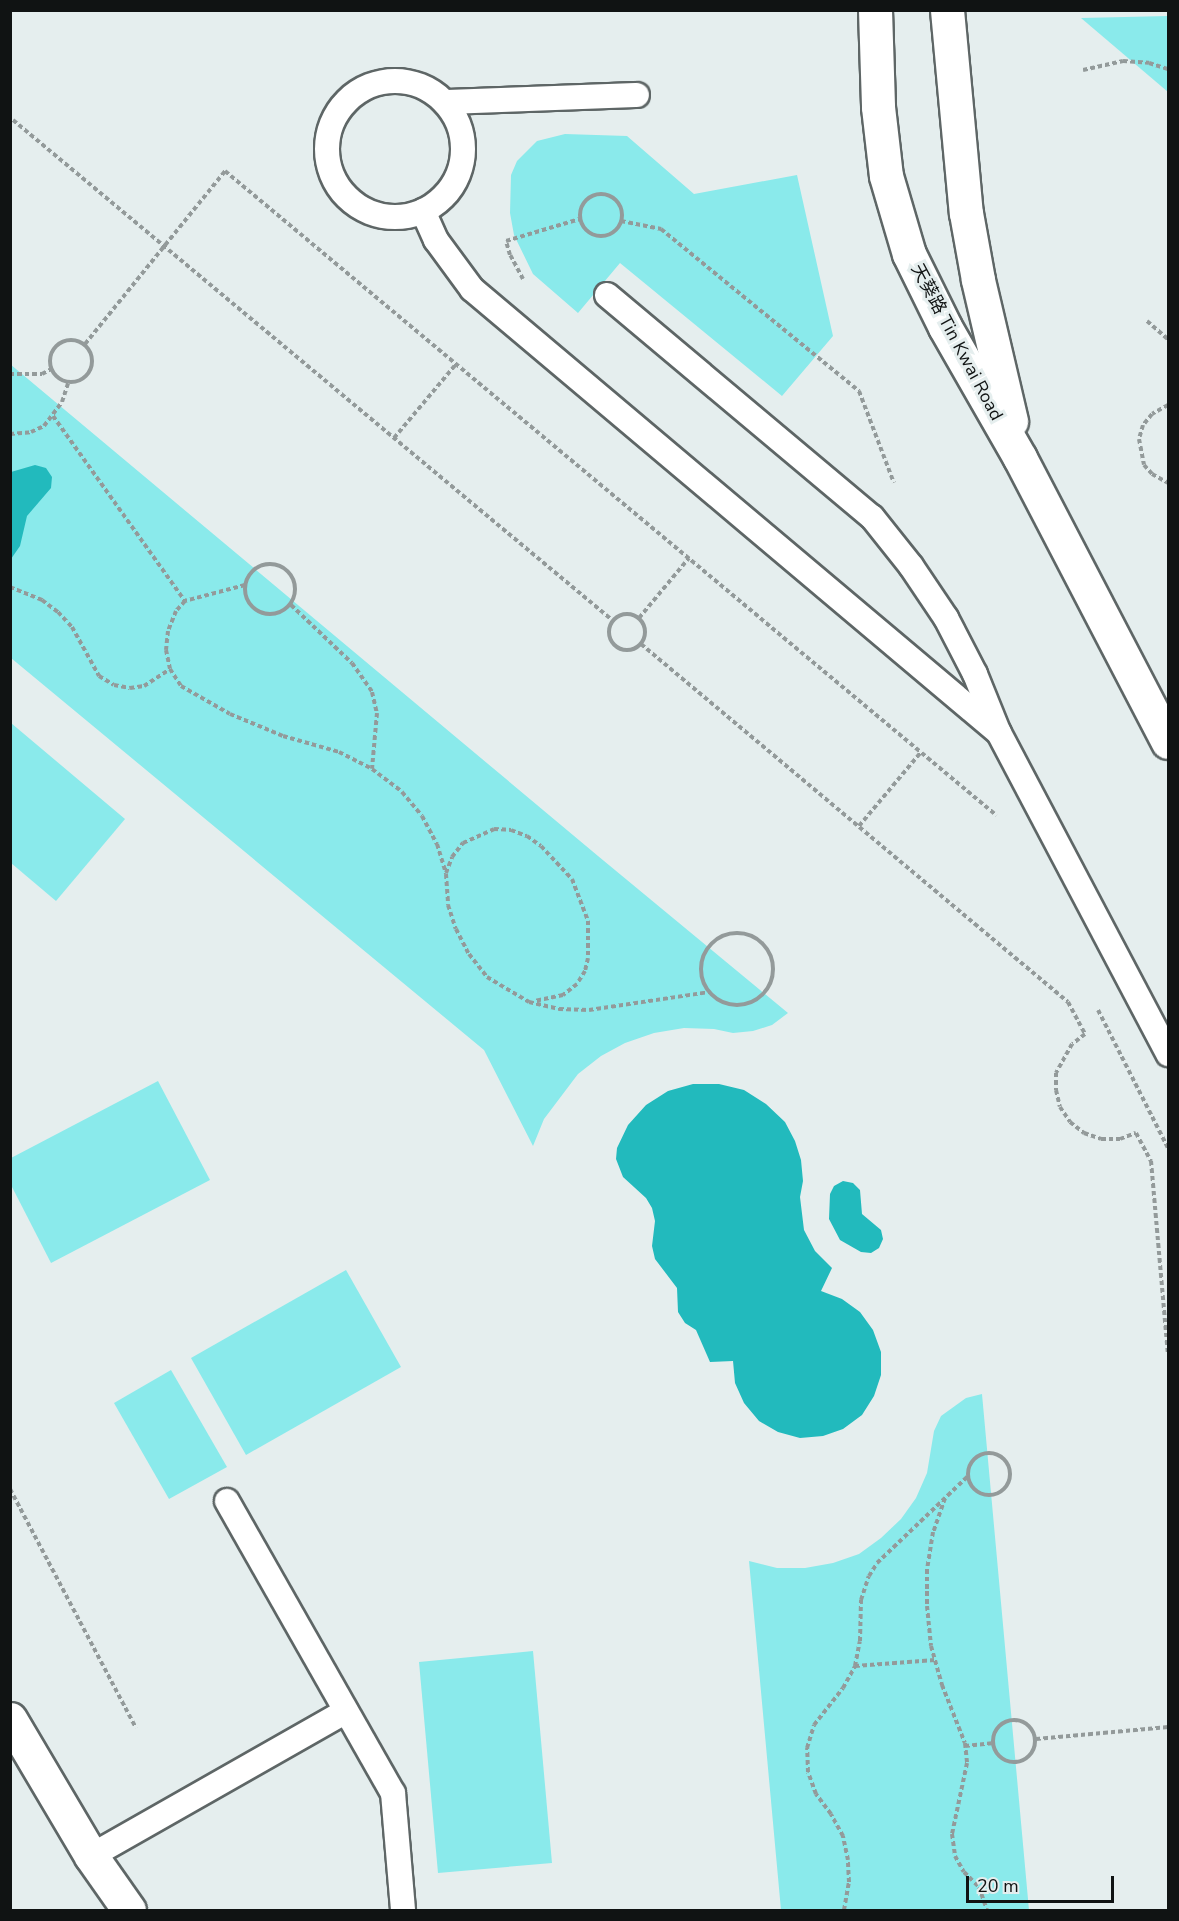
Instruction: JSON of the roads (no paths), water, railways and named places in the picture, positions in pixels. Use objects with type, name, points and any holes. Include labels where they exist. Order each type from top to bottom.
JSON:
[{"type":"street","name":"天葵路 Tin Kwai Road","points":[[875,10],[878,107],[886,176],[909,254],[945,327],[1020,458],[1168,742]]},
{"type":"street","name":"天葵路 Tin Kwai Road","points":[[947,10],[966,213],[978,280],[1020,458]]},
{"type":"street","points":[[10,1719],[92,1856],[129,1911]]},
{"type":"lane","points":[[388,81],[409,82],[429,89],[446,102],[457,121],[463,141],[462,162],[455,182],[448,191],[441,199],[423,211],[403,217],[381,216],[361,208],[344,194],[333,177],[327,157],[328,135],[336,115],[349,98],[388,81]]},
{"type":"lane","points":[[446,102],[637,95]]},
{"type":"lane","points":[[423,211],[436,240],[472,289],[999,733]]},
{"type":"lane","points":[[607,295],[872,517],[911,566],[946,618],[975,674],[999,733],[1168,1054]]},
{"type":"lane","points":[[226,1501],[393,1793],[403,1911]]},
{"type":"lane","points":[[92,1856],[346,1711]]}]
